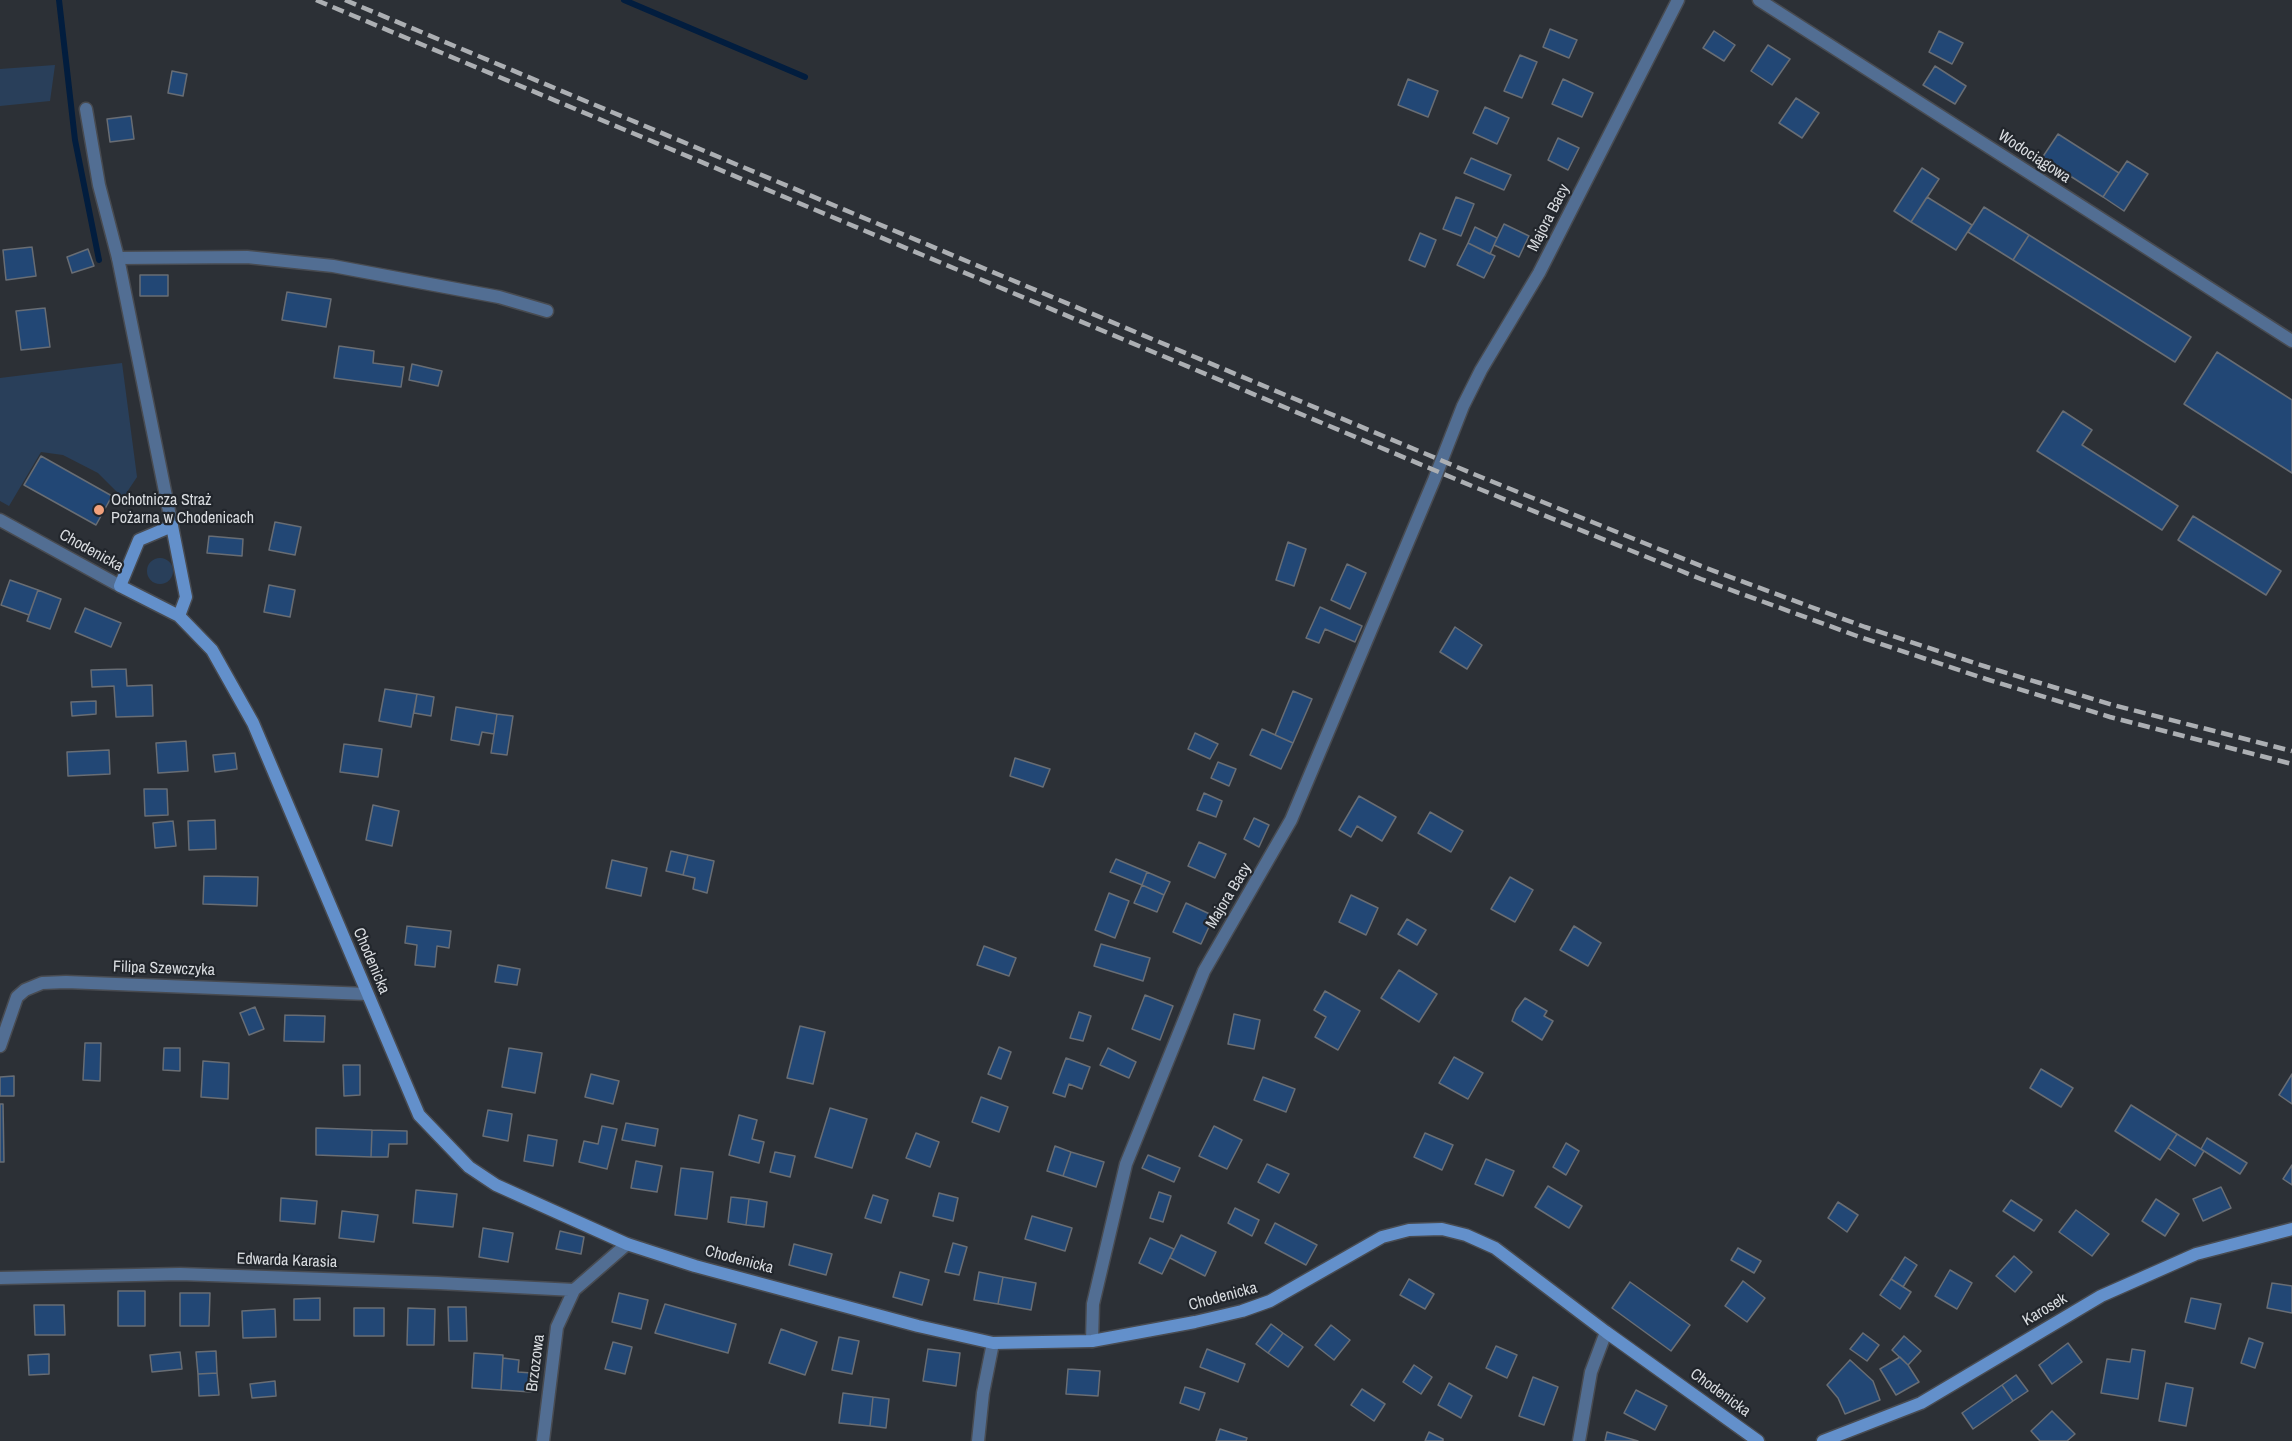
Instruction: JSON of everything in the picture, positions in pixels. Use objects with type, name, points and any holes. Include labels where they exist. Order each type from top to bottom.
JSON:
[{"type":"street","name":"Majora Bacy","points":[[1092,1341],[1093,1304],[1126,1164],[1204,970],[1292,820],[1463,406],[1481,370],[1539,273],[1678,0]]},
{"type":"street","name":"Wodociągowa","points":[[1759,0],[2292,341]]},
{"type":"street","points":[[86,109],[99,184],[118,258],[186,597],[179,616]]},
{"type":"street","points":[[118,258],[246,257],[333,266],[499,297],[547,311]]},
{"type":"street","name":"Chodenicka","points":[[0,520],[179,616],[212,650],[253,723],[418,1115],[469,1167],[496,1185],[627,1244],[717,1272],[918,1326],[993,1343],[1092,1341],[1242,1311],[1270,1301],[1382,1237],[1409,1230],[1442,1229],[1466,1235],[1495,1248],[1606,1332],[1758,1441]]},
{"type":"street","points":[[120,586],[139,540],[172,526]]},
{"type":"street","name":"Filipa Szewczyka","points":[[0,1046],[17,997],[25,990],[42,982],[367,994]]},
{"type":"street","name":"Karosek","points":[[1823,1441],[1921,1403],[2101,1296],[2196,1254],[2292,1229]]},
{"type":"street","name":"Brzozowa","points":[[543,1441],[557,1327],[574,1290],[627,1244]]},
{"type":"street","name":"Edwarda Karasia","points":[[0,1278],[180,1274],[574,1290]]},
{"type":"street","points":[[1579,1441],[1591,1372],[1606,1332]]},
{"type":"street","points":[[978,1441],[983,1393],[993,1343]]},
{"type":"shaded area","points":[[55,65],[50,101],[0,106],[0,69]]},
{"type":"shaded area","points":[[122,363],[137,477],[123,498],[98,473],[63,455],[41,452],[9,506],[0,501],[0,378]]},
{"type":"shaded area","points":[[160,558],[170,561],[173,571],[170,581],[160,584],[150,581],[147,571],[150,561]]},
{"type":"building","points":[[1550,29],[1577,40],[1569,58],[1543,47]]},
{"type":"building","points":[[1714,31],[1735,45],[1724,61],[1703,48]]},
{"type":"building","points":[[1939,31],[1963,43],[1952,64],[1929,52]]},
{"type":"building","points":[[1768,45],[1790,59],[1772,85],[1751,71]]},
{"type":"building","points":[[1520,55],[1537,62],[1522,98],[1504,91]]},
{"type":"building","points":[[1935,66],[1966,86],[1955,104],[1923,85]]},
{"type":"building","points":[[172,71],[187,74],[183,96],[168,93]]},
{"type":"building","points":[[1408,79],[1438,91],[1428,117],[1398,105]]},
{"type":"building","points":[[1563,79],[1593,93],[1582,117],[1552,104]]},
{"type":"building","points":[[1796,98],[1819,113],[1802,138],[1779,123]]},
{"type":"building","points":[[1485,107],[1509,118],[1497,144],[1473,133]]},
{"type":"building","points":[[131,116],[134,139],[110,142],[107,119]]},
{"type":"building","points":[[2058,134],[2119,173],[2103,197],[2042,158]]},
{"type":"building","points":[[1558,138],[1579,148],[1568,170],[1548,160]]},
{"type":"building","points":[[1471,158],[1511,175],[1504,190],[1464,173]]},
{"type":"building","points":[[2127,161],[2148,174],[2124,211],[2103,197]]},
{"type":"building","points":[[1922,168],[1939,179],[1911,222],[1894,211]]},
{"type":"building","points":[[1456,197],[1474,204],[1461,236],[1443,229]]},
{"type":"building","points":[[1927,197],[1972,225],[1956,250],[1911,222]]},
{"type":"building","points":[[1984,207],[2029,235],[2013,260],[1968,232]]},
{"type":"building","points":[[1504,224],[1529,236],[1519,257],[1494,245]]},
{"type":"building","points":[[1475,227],[1497,238],[1490,254],[1468,243]]},
{"type":"building","points":[[1420,233],[1436,240],[1425,267],[1409,260]]},
{"type":"building","points":[[2029,235],[2191,337],[2175,362],[2013,260]]},
{"type":"building","points":[[1468,243],[1495,256],[1484,278],[1457,265]]},
{"type":"building","points":[[32,247],[36,276],[6,280],[3,250]]},
{"type":"building","points":[[88,249],[94,266],[72,273],[67,257]]},
{"type":"building","points":[[140,275],[168,275],[168,296],[140,296]]},
{"type":"building","points":[[287,292],[331,299],[326,327],[282,320]]},
{"type":"building","points":[[45,308],[50,347],[21,350],[16,311]]},
{"type":"building","points":[[339,346],[374,351],[373,363],[404,367],[401,387],[334,378]]},
{"type":"building","points":[[2217,352],[2292,400],[2292,473],[2184,404]]},
{"type":"building","points":[[412,364],[442,371],[438,386],[409,380]]},
{"type":"building","points":[[2063,411],[2092,430],[2082,445],[2178,506],[2162,530],[2037,451]]},
{"type":"building","points":[[41,456],[112,496],[96,525],[24,485]]},
{"type":"building","points":[[2193,516],[2281,571],[2266,595],[2178,540]]},
{"type":"building","points":[[275,522],[301,527],[295,555],[269,550]]},
{"type":"building","points":[[209,536],[243,539],[242,556],[207,553]]},
{"type":"building","points":[[1288,542],[1306,549],[1294,586],[1276,580]]},
{"type":"building","points":[[1347,564],[1366,573],[1350,609],[1331,600]]},
{"type":"building","points":[[10,580],[38,590],[29,615],[1,605]]},
{"type":"building","points":[[269,585],[295,590],[290,617],[264,612]]},
{"type":"building","points":[[38,590],[61,599],[50,629],[27,621]]},
{"type":"building","points":[[1320,607],[1362,626],[1355,642],[1325,629],[1319,643],[1306,638]]},
{"type":"building","points":[[85,608],[121,623],[111,647],[75,632]]},
{"type":"building","points":[[1455,627],[1482,645],[1467,669],[1440,652]]},
{"type":"building","points":[[126,669],[127,686],[152,685],[153,716],[116,717],[114,686],[92,687],[91,670]]},
{"type":"building","points":[[385,689],[417,694],[411,727],[379,721]]},
{"type":"building","points":[[1293,691],[1312,699],[1293,743],[1275,735]]},
{"type":"building","points":[[417,694],[434,697],[431,716],[414,713]]},
{"type":"building","points":[[96,701],[96,714],[72,716],[71,702]]},
{"type":"building","points":[[456,707],[497,714],[494,734],[482,732],[479,745],[451,740]]},
{"type":"building","points":[[497,714],[513,716],[507,755],[491,753]]},
{"type":"building","points":[[1262,729],[1293,743],[1281,769],[1250,755]]},
{"type":"building","points":[[1195,733],[1218,744],[1210,759],[1188,749]]},
{"type":"building","points":[[186,741],[188,771],[158,773],[156,743]]},
{"type":"building","points":[[344,744],[382,749],[378,777],[340,772]]},
{"type":"building","points":[[109,750],[110,774],[68,776],[67,752]]},
{"type":"building","points":[[235,753],[237,769],[215,772],[213,755]]},
{"type":"building","points":[[1015,758],[1050,769],[1043,787],[1010,776]]},
{"type":"building","points":[[1218,762],[1236,769],[1229,786],[1211,778]]},
{"type":"building","points":[[144,789],[167,789],[168,815],[145,816]]},
{"type":"building","points":[[1204,793],[1222,801],[1216,817],[1197,810]]},
{"type":"building","points":[[1359,796],[1396,817],[1382,841],[1357,826],[1351,837],[1339,830]]},
{"type":"building","points":[[373,805],[399,811],[392,846],[366,840]]},
{"type":"building","points":[[1430,812],[1463,831],[1451,852],[1418,833]]},
{"type":"building","points":[[1254,818],[1269,825],[1259,847],[1244,839]]},
{"type":"building","points":[[215,820],[216,849],[189,850],[188,821]]},
{"type":"building","points":[[173,821],[176,846],[155,848],[153,823]]},
{"type":"building","points":[[1199,842],[1226,854],[1215,878],[1188,866]]},
{"type":"building","points":[[671,851],[688,855],[683,875],[666,871]]},
{"type":"building","points":[[688,855],[714,861],[707,893],[693,889],[695,878],[683,875]]},
{"type":"building","points":[[1116,859],[1147,872],[1142,885],[1110,872]]},
{"type":"building","points":[[612,860],[647,868],[641,896],[606,888]]},
{"type":"building","points":[[1147,872],[1170,882],[1164,895],[1142,885]]},
{"type":"building","points":[[204,876],[258,877],[257,906],[203,904]]},
{"type":"building","points":[[1510,877],[1533,890],[1515,922],[1491,909]]},
{"type":"building","points":[[1142,885],[1164,895],[1157,912],[1134,903]]},
{"type":"building","points":[[1109,893],[1129,901],[1115,938],[1095,930]]},
{"type":"building","points":[[1351,895],[1378,908],[1366,935],[1339,922]]},
{"type":"building","points":[[1186,903],[1214,916],[1201,944],[1173,932]]},
{"type":"building","points":[[1407,919],[1426,930],[1417,945],[1398,934]]},
{"type":"building","points":[[407,926],[451,931],[449,948],[437,946],[435,967],[415,965],[417,945],[405,943]]},
{"type":"building","points":[[1574,926],[1601,943],[1588,966],[1560,950]]},
{"type":"building","points":[[1101,944],[1150,958],[1143,981],[1094,966]]},
{"type":"building","points":[[984,946],[1016,958],[1009,976],[977,965]]},
{"type":"building","points":[[498,965],[520,969],[517,985],[495,982]]},
{"type":"building","points":[[1399,970],[1437,994],[1419,1022],[1381,998]]},
{"type":"building","points":[[1325,991],[1360,1011],[1338,1050],[1315,1037],[1326,1017],[1314,1010]]},
{"type":"building","points":[[1145,995],[1173,1006],[1160,1040],[1132,1029]]},
{"type":"building","points":[[1525,998],[1547,1011],[1544,1016],[1553,1021],[1542,1040],[1512,1021],[1516,1010]]},
{"type":"building","points":[[255,1007],[264,1029],[249,1035],[240,1013]]},
{"type":"building","points":[[1079,1012],[1091,1016],[1083,1041],[1070,1038]]},
{"type":"building","points":[[1234,1014],[1260,1020],[1254,1049],[1228,1044]]},
{"type":"building","points":[[285,1015],[325,1016],[324,1042],[284,1041]]},
{"type":"building","points":[[800,1026],[825,1032],[813,1084],[787,1078]]},
{"type":"building","points":[[85,1043],[101,1043],[100,1081],[83,1080]]},
{"type":"building","points":[[999,1047],[1011,1052],[1001,1079],[988,1074]]},
{"type":"building","points":[[164,1048],[180,1048],[180,1071],[163,1070]]},
{"type":"building","points":[[509,1048],[542,1053],[535,1093],[502,1087]]},
{"type":"building","points":[[1108,1048],[1136,1062],[1129,1078],[1100,1065]]},
{"type":"building","points":[[1454,1057],[1483,1073],[1468,1099],[1439,1083]]},
{"type":"building","points":[[1066,1058],[1090,1067],[1082,1089],[1069,1084],[1065,1097],[1053,1093]]},
{"type":"building","points":[[203,1061],[229,1063],[228,1099],[201,1097]]},
{"type":"building","points":[[343,1065],[360,1065],[360,1095],[344,1096]]},
{"type":"building","points":[[2041,1069],[2073,1088],[2061,1107],[2030,1088]]},
{"type":"building","points":[[591,1074],[619,1081],[613,1104],[585,1097]]},
{"type":"building","points":[[2292,1074],[2292,1104],[2279,1095]]},
{"type":"building","points":[[14,1076],[14,1096],[0,1096],[0,1077]]},
{"type":"building","points":[[1263,1077],[1295,1089],[1286,1112],[1254,1100]]},
{"type":"building","points":[[981,1097],[1008,1107],[999,1132],[972,1122]]},
{"type":"building","points":[[0,1104],[3,1104],[4,1162],[0,1162]]},
{"type":"building","points":[[2131,1105],[2177,1134],[2160,1160],[2115,1131]]},
{"type":"building","points":[[830,1108],[867,1119],[852,1168],[815,1157]]},
{"type":"building","points":[[488,1110],[512,1114],[508,1141],[483,1136]]},
{"type":"building","points":[[739,1115],[757,1120],[752,1139],[764,1142],[759,1163],[729,1155]]},
{"type":"building","points":[[626,1123],[658,1129],[655,1146],[622,1140]]},
{"type":"building","points":[[602,1126],[617,1129],[607,1169],[579,1162],[584,1141],[598,1144]]},
{"type":"building","points":[[1214,1126],[1242,1140],[1227,1169],[1199,1156]]},
{"type":"building","points":[[316,1128],[372,1130],[371,1157],[316,1155]]},
{"type":"building","points":[[372,1130],[407,1131],[407,1144],[389,1144],[388,1157],[371,1157]]},
{"type":"building","points":[[916,1133],[939,1142],[930,1167],[906,1158]]},
{"type":"building","points":[[1425,1133],[1453,1145],[1442,1170],[1414,1157]]},
{"type":"building","points":[[2177,1134],[2204,1151],[2195,1166],[2168,1148]]},
{"type":"building","points":[[528,1135],[557,1140],[553,1166],[524,1161]]},
{"type":"building","points":[[2207,1138],[2247,1163],[2240,1174],[2201,1149]]},
{"type":"building","points":[[1566,1143],[1579,1151],[1566,1175],[1553,1167]]},
{"type":"building","points":[[1055,1146],[1071,1152],[1063,1176],[1047,1171]]},
{"type":"building","points":[[775,1152],[795,1156],[790,1177],[770,1172]]},
{"type":"building","points":[[1071,1152],[1104,1162],[1096,1187],[1063,1176]]},
{"type":"building","points":[[1148,1155],[1180,1168],[1174,1182],[1142,1168]]},
{"type":"building","points":[[1486,1159],[1514,1171],[1503,1196],[1475,1184]]},
{"type":"building","points":[[636,1161],[662,1166],[657,1192],[631,1188]]},
{"type":"building","points":[[1267,1164],[1289,1174],[1279,1193],[1258,1182]]},
{"type":"building","points":[[2292,1165],[2292,1185],[2283,1179]]},
{"type":"building","points":[[681,1168],[713,1172],[707,1219],[675,1215]]},
{"type":"building","points":[[1548,1186],[1582,1206],[1569,1228],[1535,1207]]},
{"type":"building","points":[[2221,1187],[2231,1208],[2203,1221],[2193,1199]]},
{"type":"building","points":[[416,1190],[457,1194],[453,1227],[413,1223]]},
{"type":"building","points":[[1159,1192],[1171,1196],[1163,1222],[1150,1218]]},
{"type":"building","points":[[939,1193],[958,1198],[953,1221],[933,1216]]},
{"type":"building","points":[[873,1195],[888,1200],[881,1223],[865,1218]]},
{"type":"building","points":[[731,1197],[749,1199],[746,1225],[728,1222]]},
{"type":"building","points":[[281,1198],[317,1201],[315,1224],[280,1221]]},
{"type":"building","points":[[749,1199],[767,1202],[764,1227],[746,1225]]},
{"type":"building","points":[[2156,1199],[2179,1214],[2165,1236],[2142,1221]]},
{"type":"building","points":[[2011,1200],[2042,1220],[2034,1231],[2003,1211]]},
{"type":"building","points":[[1838,1202],[1858,1215],[1847,1232],[1828,1218]]},
{"type":"building","points":[[1235,1208],[1259,1220],[1252,1236],[1228,1223]]},
{"type":"building","points":[[2076,1210],[2109,1234],[2092,1256],[2059,1232]]},
{"type":"building","points":[[342,1211],[378,1215],[374,1242],[339,1238]]},
{"type":"building","points":[[1032,1216],[1072,1228],[1065,1251],[1025,1239]]},
{"type":"building","points":[[1275,1223],[1317,1245],[1306,1265],[1265,1243]]},
{"type":"building","points":[[483,1228],[513,1233],[508,1262],[479,1257]]},
{"type":"building","points":[[560,1231],[584,1237],[581,1254],[556,1249]]},
{"type":"building","points":[[1181,1235],[1216,1252],[1205,1276],[1170,1258]]},
{"type":"building","points":[[1150,1238],[1174,1249],[1162,1274],[1139,1263]]},
{"type":"building","points":[[953,1243],[967,1247],[959,1275],[945,1272]]},
{"type":"building","points":[[794,1244],[832,1254],[826,1275],[789,1265]]},
{"type":"building","points":[[1738,1248],[1761,1261],[1754,1273],[1731,1260]]},
{"type":"building","points":[[2014,1256],[2032,1272],[2015,1292],[1996,1276]]},
{"type":"building","points":[[1905,1257],[1917,1265],[1903,1287],[1891,1279]]},
{"type":"building","points":[[1950,1270],[1972,1283],[1957,1309],[1935,1296]]},
{"type":"building","points":[[900,1272],[929,1280],[922,1305],[893,1297]]},
{"type":"building","points":[[979,1272],[1003,1277],[998,1304],[974,1300]]},
{"type":"building","points":[[1003,1277],[1036,1283],[1031,1310],[998,1304]]},
{"type":"building","points":[[1409,1279],[1434,1294],[1425,1309],[1400,1295]]},
{"type":"building","points":[[1891,1279],[1911,1292],[1900,1309],[1880,1295]]},
{"type":"building","points":[[1743,1281],[1765,1298],[1747,1322],[1725,1306]]},
{"type":"building","points":[[1630,1282],[1690,1325],[1671,1351],[1612,1308]]},
{"type":"building","points":[[2272,1283],[2292,1286],[2292,1313],[2267,1308]]},
{"type":"building","points":[[118,1291],[145,1291],[145,1326],[118,1326]]},
{"type":"building","points":[[180,1293],[210,1293],[209,1326],[180,1326]]},
{"type":"building","points":[[619,1293],[648,1300],[641,1329],[612,1322]]},
{"type":"building","points":[[320,1298],[320,1320],[294,1320],[294,1299]]},
{"type":"building","points":[[2191,1298],[2221,1304],[2215,1329],[2185,1322]]},
{"type":"building","points":[[665,1304],[736,1324],[728,1353],[655,1333]]},
{"type":"building","points":[[34,1305],[64,1305],[65,1335],[35,1335]]},
{"type":"building","points":[[448,1307],[466,1307],[467,1341],[449,1341]]},
{"type":"building","points":[[354,1308],[384,1308],[384,1336],[354,1336]]},
{"type":"building","points":[[408,1308],[435,1309],[434,1345],[407,1345]]},
{"type":"building","points":[[275,1309],[276,1337],[243,1338],[242,1311]]},
{"type":"building","points":[[1271,1324],[1283,1333],[1268,1353],[1256,1344]]},
{"type":"building","points":[[1331,1325],[1350,1340],[1334,1360],[1315,1345]]},
{"type":"building","points":[[781,1329],[817,1342],[805,1375],[769,1363]]},
{"type":"building","points":[[1283,1333],[1303,1347],[1288,1367],[1268,1353]]},
{"type":"building","points":[[1863,1333],[1879,1345],[1867,1361],[1850,1349]]},
{"type":"building","points":[[1904,1336],[1921,1351],[1908,1365],[1892,1350]]},
{"type":"building","points":[[839,1337],[859,1341],[852,1374],[832,1370]]},
{"type":"building","points":[[2249,1338],[2263,1343],[2255,1368],[2241,1363]]},
{"type":"building","points":[[613,1342],[632,1347],[625,1374],[605,1369]]},
{"type":"building","points":[[2068,1343],[2082,1362],[2052,1384],[2039,1365]]},
{"type":"building","points":[[1496,1346],[1517,1355],[1507,1378],[1486,1368]]},
{"type":"building","points":[[928,1349],[960,1353],[956,1386],[923,1381]]},
{"type":"building","points":[[1207,1349],[1245,1364],[1238,1382],[1200,1367]]},
{"type":"building","points":[[2132,1349],[2145,1351],[2138,1399],[2101,1393],[2107,1359],[2130,1362]]},
{"type":"building","points":[[216,1351],[217,1373],[198,1374],[196,1352]]},
{"type":"building","points":[[180,1352],[182,1369],[152,1372],[150,1355]]},
{"type":"building","points":[[474,1353],[503,1355],[501,1390],[472,1388]]},
{"type":"building","points":[[49,1354],[49,1374],[29,1375],[28,1355]]},
{"type":"building","points":[[1900,1357],[1919,1382],[1896,1395],[1880,1369]]},
{"type":"building","points":[[503,1358],[519,1360],[518,1372],[532,1373],[531,1392],[501,1390]]},
{"type":"building","points":[[1850,1360],[1873,1381],[1880,1400],[1845,1414],[1838,1398],[1827,1385]]},
{"type":"building","points":[[1414,1365],[1432,1377],[1421,1394],[1403,1382]]},
{"type":"building","points":[[1068,1369],[1100,1371],[1098,1396],[1066,1394]]},
{"type":"building","points":[[217,1373],[219,1395],[199,1396],[198,1374]]},
{"type":"building","points":[[2016,1375],[2028,1391],[2013,1401],[2002,1385]]},
{"type":"building","points":[[1533,1377],[1558,1387],[1544,1425],[1519,1416]]},
{"type":"building","points":[[275,1381],[276,1396],[252,1398],[250,1384]]},
{"type":"building","points":[[1449,1383],[1472,1396],[1461,1418],[1438,1405]]},
{"type":"building","points":[[2166,1383],[2193,1388],[2186,1426],[2159,1421]]},
{"type":"building","points":[[2002,1385],[2013,1401],[1973,1429],[1962,1413]]},
{"type":"building","points":[[1185,1387],[1205,1393],[1199,1410],[1180,1403]]},
{"type":"building","points":[[1362,1389],[1385,1404],[1374,1421],[1351,1405]]},
{"type":"building","points":[[1636,1390],[1667,1406],[1655,1430],[1624,1413]]},
{"type":"building","points":[[843,1393],[873,1397],[870,1426],[839,1423]]},
{"type":"building","points":[[873,1397],[889,1399],[886,1428],[870,1426]]},
{"type":"building","points":[[2052,1411],[2075,1434],[2067,1441],[2040,1441],[2031,1431]]},
{"type":"building","points":[[1220,1429],[1247,1438],[1246,1441],[1216,1441]]},
{"type":"building","points":[[1429,1432],[1443,1439],[1443,1441],[1425,1441]]},
{"type":"building","points":[[1607,1432],[1638,1441],[1605,1441]]},
{"type":"waterway","points":[[59,0],[75,140],[99,260]]},
{"type":"waterway","points":[[624,0],[805,77]]},
{"type":"railway","points":[[316,0],[1472,486],[1701,579],[1857,636],[1986,679],[2110,717],[2292,764]]},
{"type":"railway","points":[[345,0],[1476,475],[1706,568],[1865,627],[1987,667],[2113,705],[2292,751]]},
{"type":"place","name":"Ochotnicza Straż Pożarna w Chodenicach","points":[[99,510]]}]
